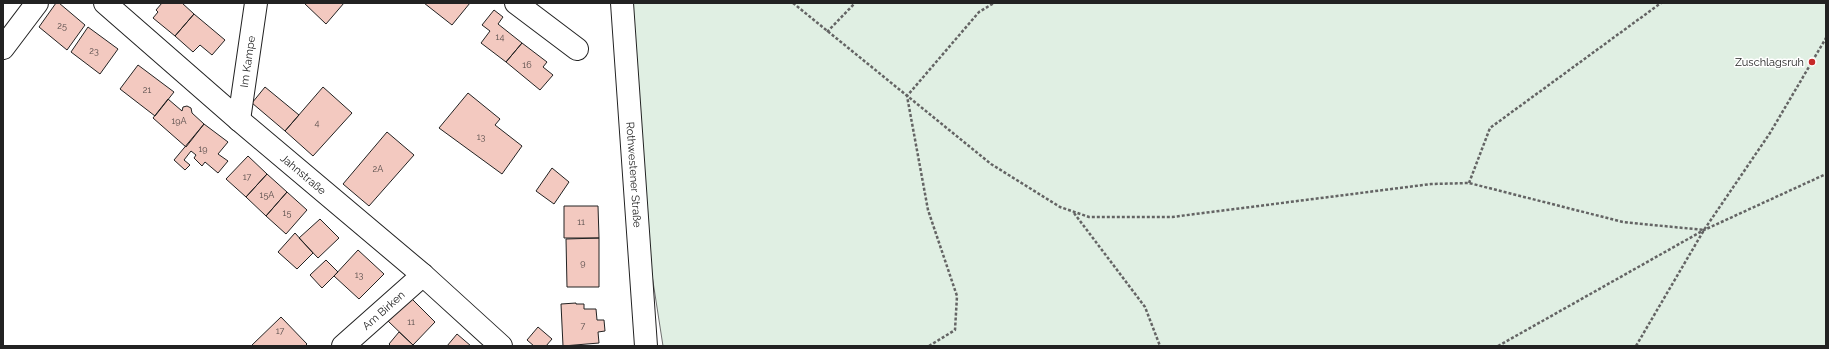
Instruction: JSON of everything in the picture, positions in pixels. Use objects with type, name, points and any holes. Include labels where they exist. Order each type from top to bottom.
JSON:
[{"type":"street","points":[[3,48],[37,3]]},
{"type":"street","name":"Jahnstraße","points":[[105,3],[239,120],[423,275],[501,346]]},
{"type":"street","name":"Im Kampe","points":[[239,120],[256,3]]},
{"type":"street","points":[[516,3],[577,49]]},
{"type":"street","name":"Rothwestener Straße","points":[[622,3],[646,346]]},
{"type":"street","name":"Am Birken","points":[[343,346],[423,275]]},
{"type":"path","points":[[793,3],[991,164],[1060,208],[1089,217],[1172,217],[1431,184],[1469,183],[1624,222],[1704,230]]},
{"type":"path","points":[[827,32],[855,3]]},
{"type":"path","points":[[907,96],[979,12],[994,3]]},
{"type":"path","points":[[1469,183],[1490,128],[1661,3]]},
{"type":"path","points":[[1636,346],[1704,230],[1770,133],[1826,38]]},
{"type":"path","points":[[907,96],[928,210],[957,296],[955,330],[929,346]]},
{"type":"path","points":[[1498,346],[1704,230],[1826,174]]},
{"type":"path","points":[[1074,212],[1145,307],[1160,346]]},
{"type":"green space","points":[[621,3],[1826,3],[1826,346],[663,346],[641,204]]},
{"type":"building","points":[[56,3],[59,3],[85,25],[67,50],[39,27]]},
{"type":"building","points":[[162,3],[182,3],[194,14],[175,36],[153,18],[158,12],[156,10]]},
{"type":"building","points":[[304,3],[344,3],[326,24]]},
{"type":"building","points":[[424,3],[470,3],[452,25]]},
{"type":"building","points":[[494,10],[503,17],[498,24],[522,43],[506,62],[481,43],[490,31],[482,25]]},
{"type":"building","points":[[194,14],[225,40],[212,55],[200,45],[193,52],[175,36]]},
{"type":"building","points":[[88,27],[118,49],[100,74],[71,52]]},
{"type":"building","points":[[522,43],[547,62],[543,67],[553,75],[540,90],[506,62]]},
{"type":"building","points":[[138,65],[174,92],[155,116],[120,89]]},
{"type":"building","points":[[265,87],[299,115],[285,131],[252,103]]},
{"type":"building","points":[[323,87],[352,113],[313,156],[285,131]]},
{"type":"building","points":[[468,93],[500,119],[495,125],[522,146],[502,174],[439,128]]},
{"type":"building","points":[[168,99],[182,111],[183,107],[187,106],[191,108],[192,113],[204,124],[186,147],[153,118]]},
{"type":"building","points":[[204,124],[228,142],[218,154],[228,161],[218,173],[205,162],[202,166],[194,158],[196,155],[191,151],[184,160],[190,165],[185,170],[174,160]]},
{"type":"building","points":[[387,132],[414,155],[369,206],[343,184]]},
{"type":"building","points":[[248,156],[267,174],[246,197],[226,179]]},
{"type":"building","points":[[552,168],[569,182],[554,204],[536,191]]},
{"type":"building","points":[[267,174],[287,192],[266,216],[246,197]]},
{"type":"building","points":[[287,192],[307,210],[286,234],[266,216]]},
{"type":"building","points":[[564,206],[598,206],[599,238],[564,238]]},
{"type":"building","points":[[320,219],[339,238],[318,258],[299,238]]},
{"type":"building","points":[[295,233],[313,253],[297,269],[278,252]]},
{"type":"building","points":[[599,238],[599,287],[567,287],[566,239]]},
{"type":"building","points":[[358,250],[384,274],[359,299],[334,276]]},
{"type":"building","points":[[326,260],[338,272],[322,288],[310,275]]},
{"type":"building","points":[[412,299],[435,322],[413,345],[388,321]]},
{"type":"building","points":[[561,304],[584,304],[584,309],[596,309],[597,320],[604,320],[605,331],[598,332],[599,343],[563,346]]},
{"type":"building","points":[[281,317],[307,344],[305,346],[251,346]]},
{"type":"building","points":[[538,327],[552,339],[546,346],[534,346],[527,340]]},
{"type":"building","points":[[399,332],[414,346],[391,346],[389,344]]},
{"type":"building","points":[[457,334],[471,346],[447,346]]},
{"type":"place","name":"Zuschlagsruh","points":[[1812,62]]}]
